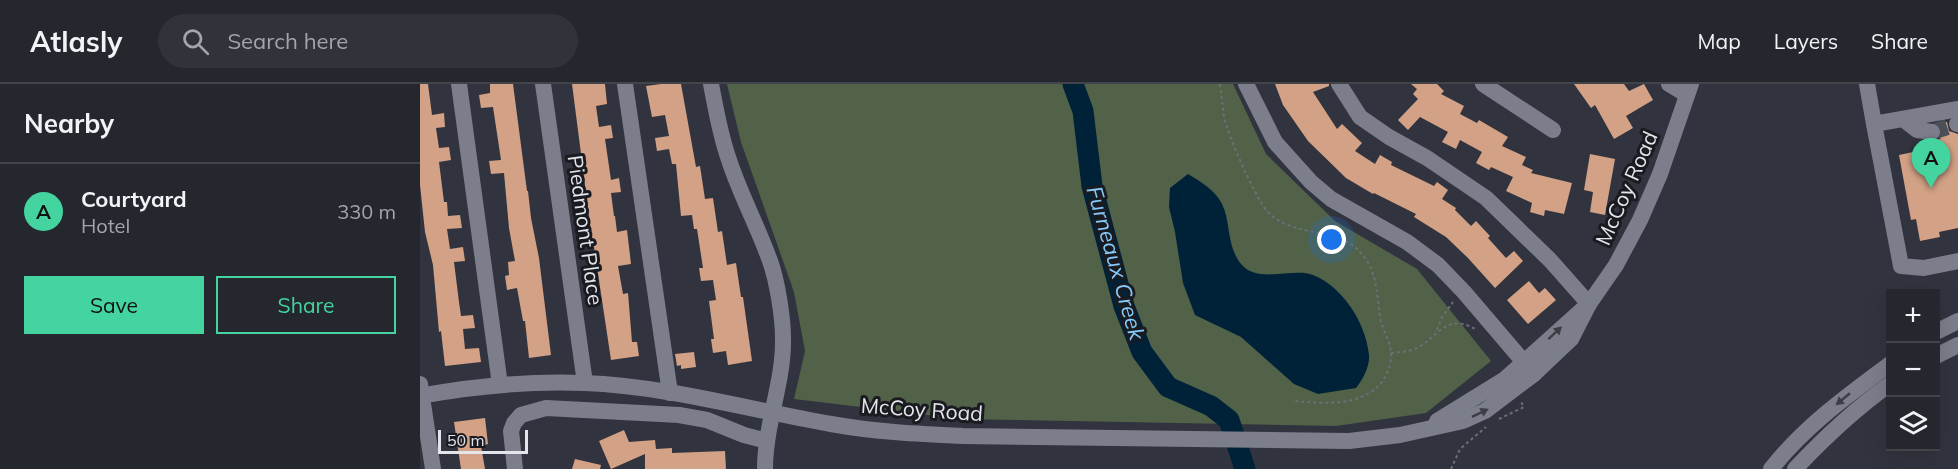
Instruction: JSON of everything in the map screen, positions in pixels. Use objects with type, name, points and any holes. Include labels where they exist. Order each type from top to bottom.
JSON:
[{"type":"street","points":[[459,84],[501,385]]},
{"type":"street","name":"Piedmont Place","points":[[543,84],[585,383]]},
{"type":"street","points":[[625,84],[670,393]]},
{"type":"street","points":[[711,84],[719,130],[729,160],[771,263],[783,338],[782,365],[767,441],[765,469]]},
{"type":"street","points":[[1246,84],[1275,142],[1311,182],[1331,199],[1407,242],[1438,265],[1529,369]]},
{"type":"street","points":[[1339,84],[1360,117],[1486,198],[1550,260],[1589,304]]},
{"type":"street","points":[[1483,84],[1553,130]]},
{"type":"street","points":[[1669,84],[1689,89]]},
{"type":"street","points":[[1867,84],[1900,266],[1924,268],[1958,261]]},
{"type":"street","name":"McCoy Road","points":[[421,392],[501,385],[585,383],[670,393],[834,425],[904,434],[1302,440],[1375,439],[1424,429],[1505,379],[1529,369],[1589,304],[1616,265],[1640,220],[1660,174],[1689,89]]},
{"type":"street","points":[[1874,124],[1903,119],[1958,119]]},
{"type":"street","points":[[1903,119],[1917,130],[1932,132]]},
{"type":"street","points":[[1940,330],[1958,321]]},
{"type":"street","points":[[1940,354],[1958,345]]},
{"type":"street","points":[[1772,469],[1808,430],[1846,396],[1886,367]]},
{"type":"street","points":[[1796,469],[1825,437],[1859,406],[1886,387]]},
{"type":"street","points":[[421,392],[433,469]]},
{"type":"street","points":[[515,469],[511,431],[514,423],[522,415],[546,408],[679,416],[707,420],[744,435],[767,441]]},
{"type":"path","points":[[1220,84],[1228,132],[1258,197],[1268,212],[1279,221],[1294,228],[1338,237],[1351,243],[1361,253],[1375,277],[1381,322],[1391,353],[1386,376],[1375,390],[1359,398],[1324,403],[1292,401]]},
{"type":"path","points":[[1436,332],[1449,306],[1464,292]]},
{"type":"path","points":[[1391,353],[1415,349],[1436,332],[1457,323],[1468,325],[1478,331]]},
{"type":"path","points":[[1498,420],[1524,407],[1520,401]]},
{"type":"path","points":[[1451,469],[1460,449],[1489,424]]},
{"type":"green space","points":[[727,84],[1233,84],[1266,154],[1335,221],[1417,269],[1491,361],[1426,413],[1336,426],[961,419],[794,399],[805,351],[794,292],[741,142]]},
{"type":"water","points":[[1188,174],[1207,187],[1219,199],[1225,211],[1233,250],[1242,265],[1249,271],[1267,274],[1305,273],[1313,275],[1334,288],[1343,297],[1358,319],[1369,355],[1365,372],[1356,388],[1318,394],[1294,384],[1241,337],[1195,315],[1183,283],[1169,207],[1170,188]]},
{"type":"building","points":[[420,84],[428,84],[432,115],[444,113],[445,127],[436,128],[439,148],[449,147],[451,160],[439,162],[444,202],[447,202],[448,216],[460,215],[462,228],[447,229],[450,249],[463,247],[465,261],[454,262],[461,316],[473,315],[475,328],[463,329],[465,349],[479,348],[481,362],[445,366],[441,331],[439,332],[433,265],[425,232],[420,185]]},
{"type":"building","points":[[490,84],[513,84],[551,355],[529,358],[525,321],[523,321],[517,288],[507,290],[505,276],[509,275],[508,262],[515,261],[509,228],[504,173],[491,174],[489,161],[501,160],[493,107],[481,108],[479,95],[490,93]]},
{"type":"building","points":[[572,84],[605,84],[607,104],[596,106],[599,127],[611,125],[613,138],[605,139],[611,180],[619,178],[621,192],[611,193],[614,216],[617,232],[627,230],[631,264],[618,266],[623,294],[628,293],[632,342],[637,342],[639,356],[611,360],[593,247]]},
{"type":"building","points":[[681,84],[696,167],[700,166],[705,199],[713,198],[718,232],[722,231],[727,265],[736,263],[752,361],[728,365],[726,351],[713,353],[711,339],[714,339],[709,301],[716,300],[713,280],[701,281],[699,268],[703,268],[697,229],[694,229],[692,215],[681,216],[676,164],[672,164],[669,149],[657,151],[655,138],[669,136],[665,115],[652,117],[646,86]]},
{"type":"building","points":[[1275,84],[1329,84],[1313,92],[1337,129],[1342,124],[1362,143],[1355,151],[1375,164],[1380,155],[1392,162],[1391,165],[1434,186],[1437,182],[1448,190],[1442,199],[1456,208],[1455,210],[1471,226],[1476,221],[1506,258],[1514,251],[1523,261],[1495,288],[1446,237],[1414,217],[1416,214],[1373,194],[1346,178],[1308,141],[1283,105]]},
{"type":"building","points":[[1411,84],[1437,84],[1444,91],[1441,94],[1464,106],[1460,114],[1477,123],[1479,120],[1508,137],[1502,146],[1526,157],[1522,165],[1533,170],[1531,173],[1572,183],[1564,214],[1545,210],[1544,216],[1530,212],[1532,203],[1506,191],[1513,177],[1491,167],[1489,170],[1476,163],[1482,152],[1460,140],[1456,149],[1442,142],[1448,132],[1420,117],[1408,130],[1398,120],[1418,99],[1413,94],[1417,89]]},
{"type":"building","points":[[1574,84],[1624,84],[1629,91],[1644,84],[1653,100],[1626,116],[1633,128],[1614,139],[1595,105],[1591,108]]},
{"type":"building","points":[[1947,122],[1949,131],[1958,134],[1958,228],[1939,232],[1940,237],[1920,241],[1916,219],[1911,220],[1899,155],[1932,148],[1932,142],[1940,139],[1942,134],[1938,123]]},
{"type":"building","points":[[1590,154],[1615,159],[1605,215],[1590,212],[1593,192],[1584,190]]},
{"type":"building","points":[[1529,281],[1539,293],[1545,288],[1556,300],[1528,324],[1507,300]]},
{"type":"building","points":[[694,352],[696,367],[681,369],[681,365],[677,366],[675,354]]},
{"type":"building","points":[[485,418],[488,444],[481,446],[485,469],[461,469],[454,422]]},
{"type":"building","points":[[624,430],[629,442],[655,440],[656,449],[672,448],[672,453],[725,451],[726,469],[645,469],[645,454],[611,469],[599,441]]},
{"type":"building","points":[[575,459],[601,465],[600,469],[572,469]]},
{"type":"waterway","name":"Furneaux Creek","points":[[1073,84],[1083,111],[1092,186],[1124,306],[1142,352],[1168,387],[1211,406],[1229,420],[1245,469]]},
{"type":"tunnel","points":[[1932,132],[1957,124]]},
{"type":"place","name":"Courtyard","points":[[1931,188]]}]
